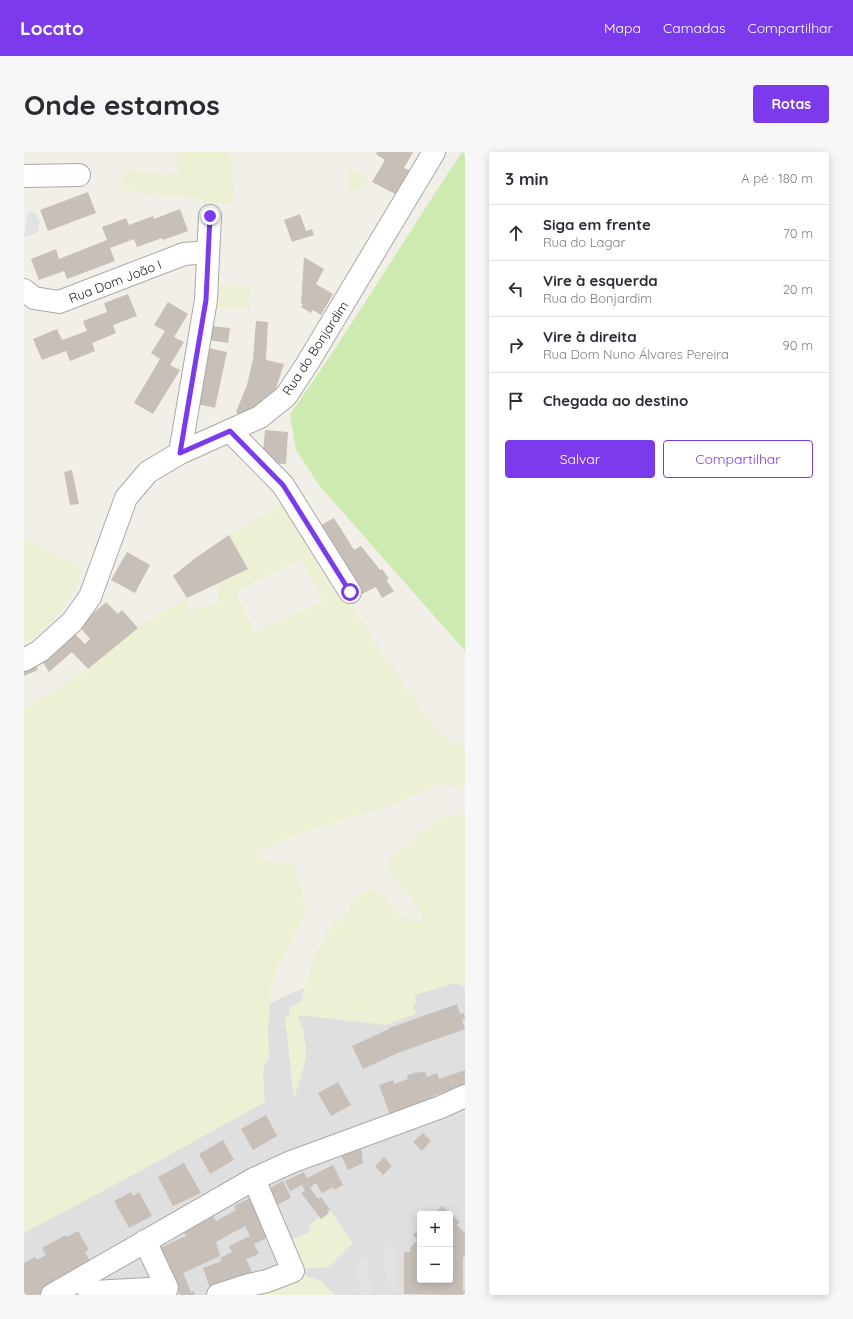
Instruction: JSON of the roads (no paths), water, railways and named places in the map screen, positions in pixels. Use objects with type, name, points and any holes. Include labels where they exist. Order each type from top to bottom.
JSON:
[{"type":"street","name":"Rua do Bonjardim","points":[[24,660],[40,651],[72,622],[90,597],[126,498],[148,472],[180,453],[260,417],[286,396],[434,152]]},
{"type":"street","points":[[25,180],[79,175]]},
{"type":"street","points":[[180,453],[206,300],[210,216]]},
{"type":"street","name":"Rua Dom João I","points":[[24,290],[34,298],[59,302],[184,254],[208,252]]},
{"type":"street","points":[[230,431],[283,485],[350,592]]},
{"type":"street","points":[[52,1295],[254,1179],[291,1162],[440,1107],[465,1096]]},
{"type":"street","points":[[218,1295],[249,1285],[268,1281],[293,1271],[254,1179]]},
{"type":"street","points":[[78,1280],[93,1292],[170,1292],[145,1241]]}]
